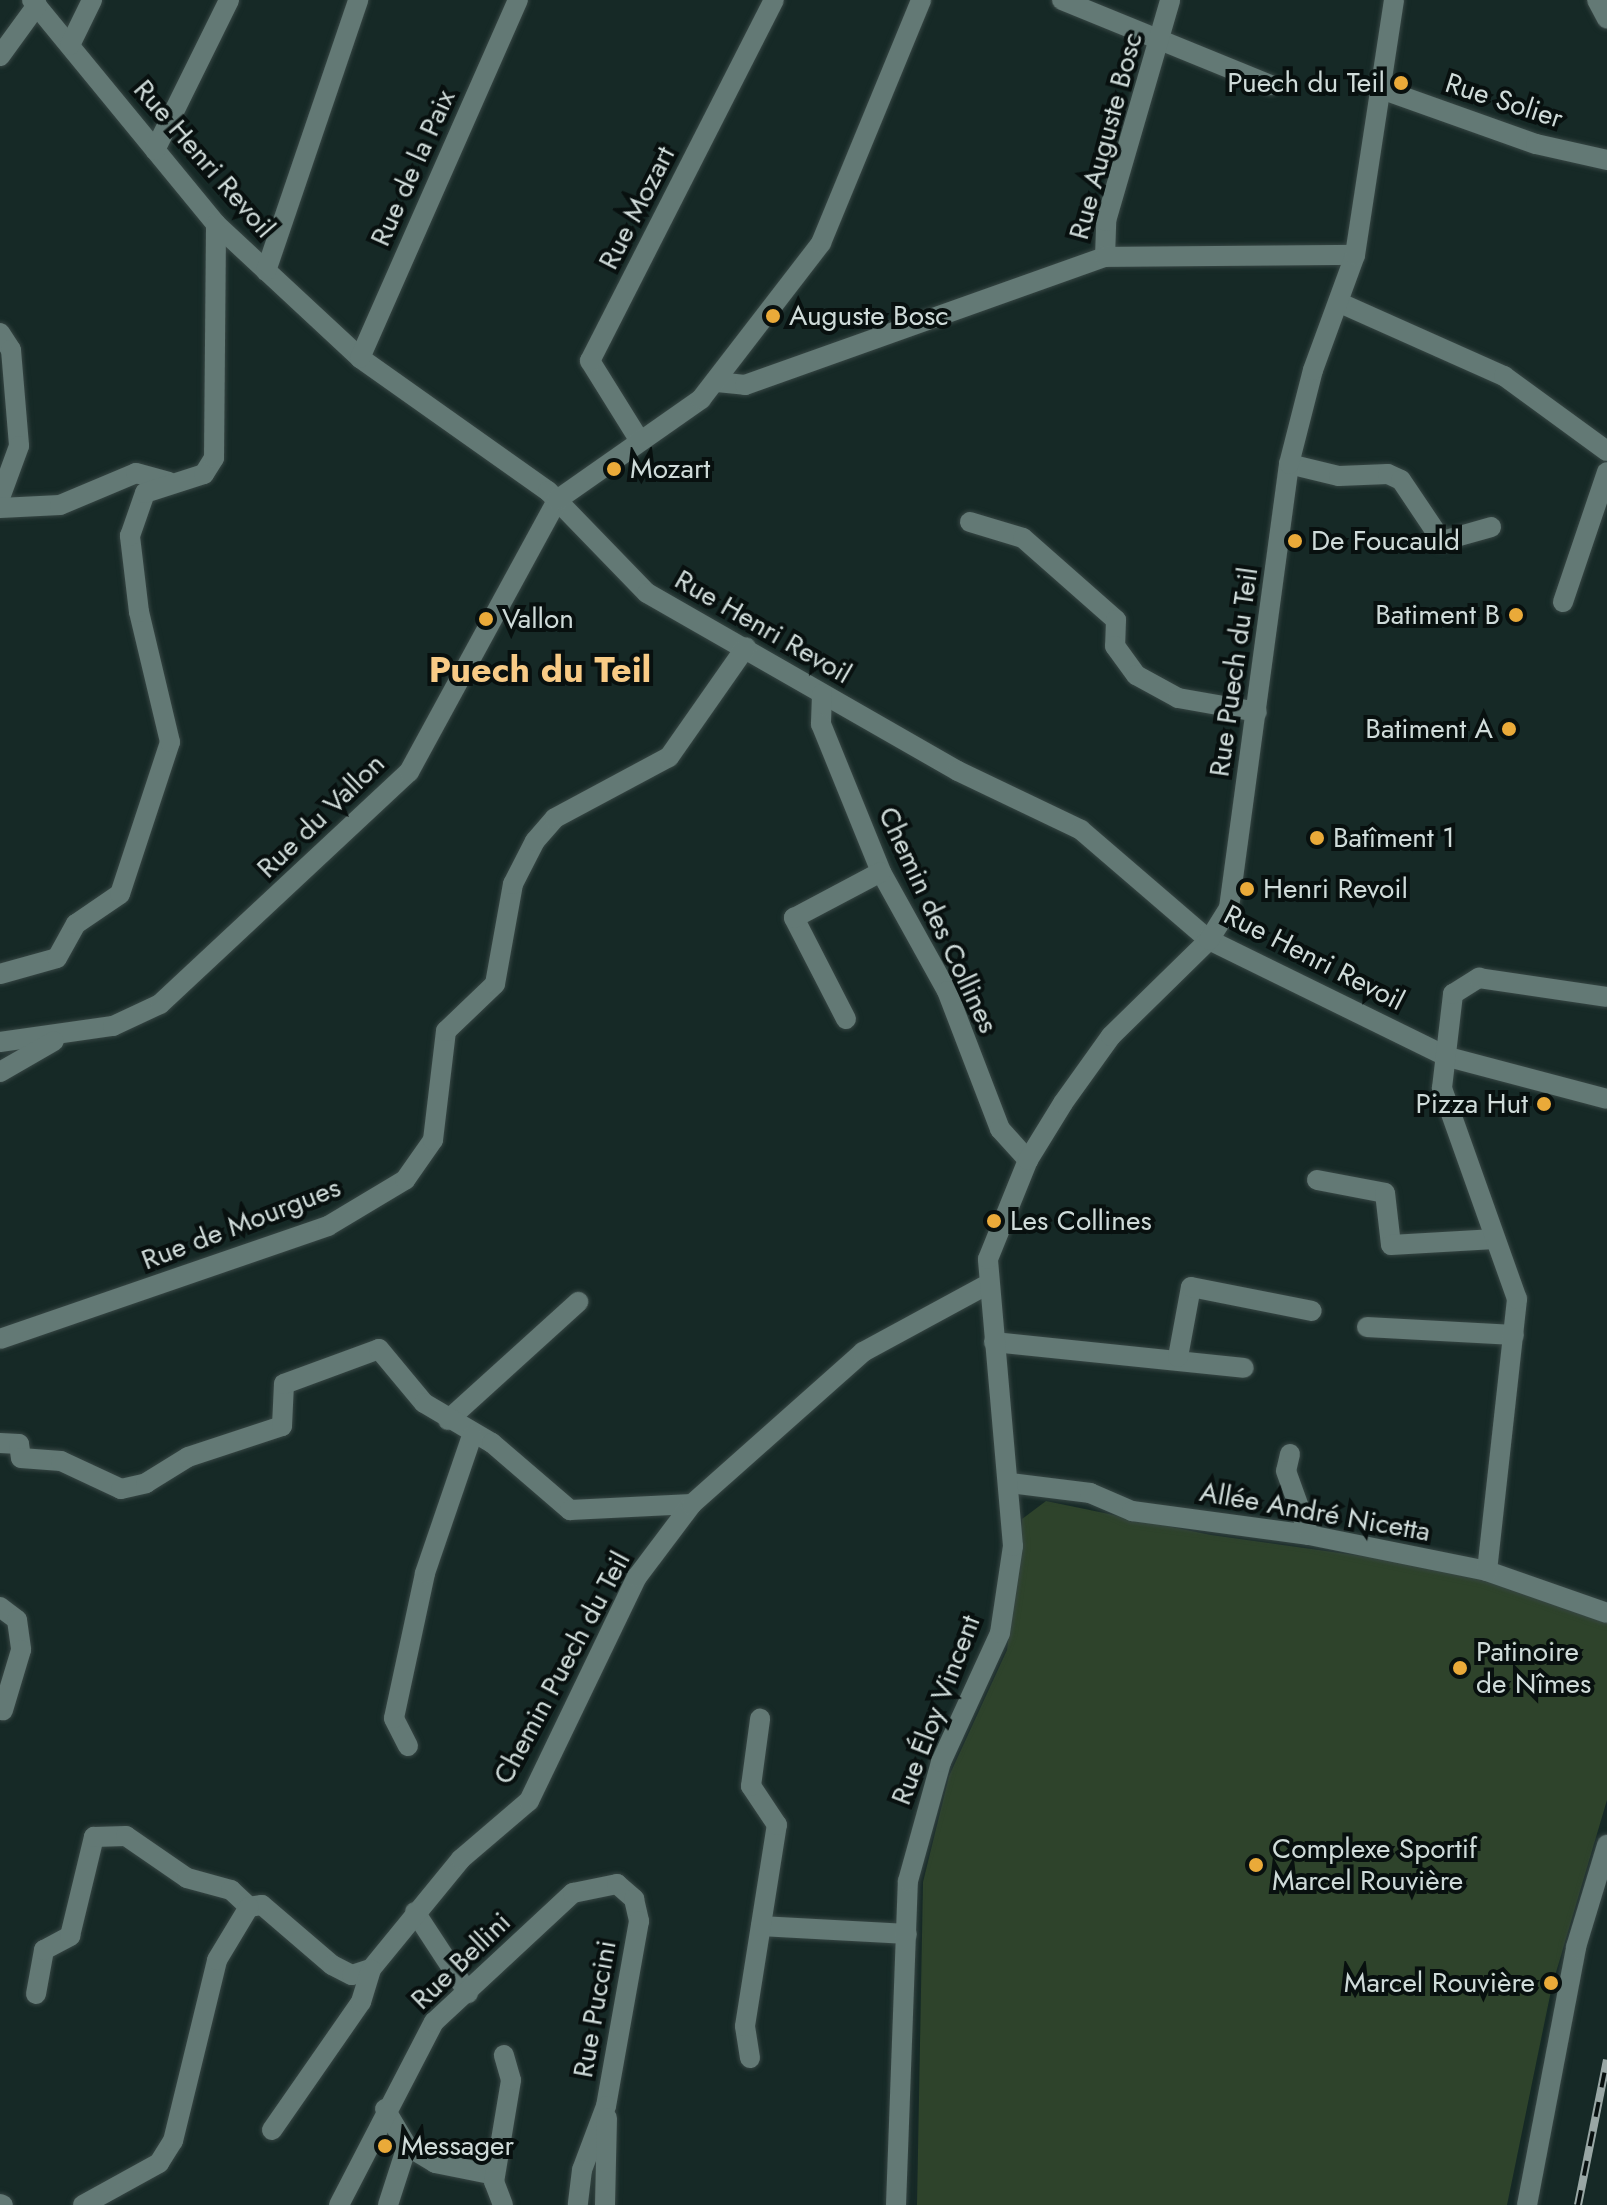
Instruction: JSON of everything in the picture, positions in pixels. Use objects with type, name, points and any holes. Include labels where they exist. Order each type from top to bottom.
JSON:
[{"type":"street","points":[[70,45],[92,0]]},
{"type":"street","points":[[155,150],[229,0]]},
{"type":"street","points":[[266,271],[358,0]]},
{"type":"street","name":"Rue de la Paix","points":[[360,358],[518,0]]},
{"type":"street","name":"Rue Mozart","points":[[638,438],[590,361],[774,0]]},
{"type":"street","points":[[557,500],[717,382],[821,243],[921,0]]},
{"type":"street","points":[[1062,0],[1270,85]]},
{"type":"street","name":"Rue Auguste Bosc","points":[[717,382],[745,385],[1105,257],[1106,221],[1162,41],[1170,0]]},
{"type":"street","name":"Rue Puech du Teil","points":[[988,1284],[988,1259],[1028,1160],[1111,1036],[1209,940],[1229,908],[1239,867],[1289,464],[1313,370],[1355,255],[1384,90],[1394,0]]},
{"type":"street","points":[[1597,0],[1607,19]]},
{"type":"street","points":[[0,56],[34,3]]},
{"type":"street","name":"Rue Henri Revoil","points":[[34,3],[216,224],[360,358],[557,500],[647,593],[746,647],[822,694],[1081,830],[1209,940],[1444,1054],[1607,1099]]},
{"type":"street","name":"Rue Solier","points":[[1384,90],[1607,160]]},
{"type":"street","points":[[0,974],[57,958],[76,924],[120,894],[170,742],[139,612],[130,536],[145,493],[169,482],[204,474],[214,458],[216,224]]},
{"type":"street","points":[[1105,257],[1355,255]]},
{"type":"street","points":[[1340,303],[1504,376],[1607,451]]},
{"type":"street","points":[[0,333],[11,350],[19,446],[0,498]]},
{"type":"street","points":[[1289,464],[1401,480],[1442,541],[1491,527]]},
{"type":"street","points":[[1563,602],[1607,472]]},
{"type":"street","points":[[0,508],[60,505],[136,473],[169,482]]},
{"type":"street","name":"Rue du Vallon","points":[[0,1042],[58,1039],[113,1026],[194,979],[409,772],[557,500]]},
{"type":"street","points":[[970,522],[1023,538],[1116,620],[1115,646],[1126,667],[1153,686],[1178,698],[1257,712]]},
{"type":"street","name":"Rue de Mourgues","points":[[0,1339],[328,1226],[405,1180],[433,1140],[446,1031],[495,984],[513,884],[535,841],[555,818],[669,757],[746,647]]},
{"type":"street","name":"Chemin des Collines","points":[[822,694],[821,724],[881,872],[947,991],[1000,1129],[1028,1160]]},
{"type":"street","points":[[846,1019],[794,918],[881,872]]},
{"type":"street","points":[[1487,1571],[1517,1299],[1442,1088],[1453,994],[1479,978],[1607,997]]},
{"type":"street","name":"Rue du Vallon","points":[[0,1072],[58,1039]]},
{"type":"street","points":[[1317,1180],[1385,1193],[1391,1245],[1495,1239]]},
{"type":"street","name":"Rue Éloy Vincent","points":[[896,2205],[908,1881],[928,1800],[1000,1633],[1013,1546],[1010,1483],[988,1284]]},
{"type":"street","name":"Chemin Puech du Teil","points":[[272,2130],[361,2002],[371,1969],[415,1912],[461,1859],[529,1801],[637,1577],[692,1504],[863,1352],[988,1284]]},
{"type":"street","points":[[1178,1357],[1191,1287],[1312,1311]]},
{"type":"street","points":[[448,1420],[578,1302]]},
{"type":"street","points":[[1367,1327],[1514,1335]]},
{"type":"street","points":[[994,1342],[1178,1357],[1244,1368]]},
{"type":"street","points":[[0,1443],[19,1444],[21,1458],[61,1461],[95,1480],[134,1486],[188,1457],[282,1426],[284,1384],[379,1349],[424,1403],[472,1436],[492,1443],[570,1510],[692,1504]]},
{"type":"street","points":[[408,1746],[394,1718],[397,1703],[425,1573],[472,1436]]},
{"type":"street","points":[[1290,1454],[1286,1471],[1309,1535]]},
{"type":"street","name":"Allée André Nicetta","points":[[1010,1483],[1090,1493],[1132,1511],[1309,1535],[1487,1571],[1607,1613]]},
{"type":"street","points":[[0,1607],[17,1620],[21,1650],[3,1710]]},
{"type":"street","points":[[750,2058],[745,2026],[777,1825],[751,1786],[760,1719]]},
{"type":"street","points":[[36,1994],[44,1950],[70,1936],[94,1837],[126,1836],[187,1878],[231,1890],[249,1907]]},
{"type":"street","points":[[1527,2205],[1576,1947],[1607,1845]]},
{"type":"street","name":"Rue Bellini","points":[[339,2205],[385,2109],[434,2022],[573,1893],[617,1884],[634,1899],[639,1921]]},
{"type":"street","points":[[249,1907],[262,1905],[332,1965],[352,1975],[371,1969]]},
{"type":"street","points":[[83,2205],[159,2163],[173,2141],[217,1960],[249,1907]]},
{"type":"street","points":[[415,1912],[468,1993]]},
{"type":"street","name":"Rue Puccini","points":[[605,2205],[606,2106],[639,1921]]},
{"type":"street","points":[[761,1926],[907,1934]]},
{"type":"street","points":[[503,2205],[495,2175],[511,2080],[504,2055]]},
{"type":"street","name":"Rue Puccini","points":[[578,2205],[582,2170],[606,2106]]},
{"type":"street","points":[[385,2109],[407,2146],[435,2163],[495,2175]]},
{"type":"street","points":[[388,2205],[407,2146]]},
{"type":"green space","name":"Complexe Sportif Marcel Rouvière","points":[[1046,1501],[1211,1535],[1412,1563],[1573,1602],[1607,1618],[1607,1800],[1552,1986],[1507,2205],[917,2205],[923,1882],[949,1776],[1007,1650],[1022,1519]]},
{"type":"railway","points":[[1578,2205],[1607,2060]]},
{"type":"place","name":"Puech du Teil","points":[[1401,83]]},
{"type":"place","name":"Auguste Bosc","points":[[773,316]]},
{"type":"place","name":"Mozart","points":[[614,469]]},
{"type":"place","name":"De Foucauld","points":[[1295,541]]},
{"type":"place","name":"Batiment B","points":[[1516,615]]},
{"type":"place","name":"Vallon","points":[[486,619]]},
{"type":"place","name":"Batiment A","points":[[1509,729]]},
{"type":"place","name":"Batîment 1","points":[[1317,838]]},
{"type":"place","name":"Henri Revoil","points":[[1247,889]]},
{"type":"place","name":"Pizza Hut","points":[[1544,1104]]},
{"type":"place","name":"Les Collines","points":[[994,1221]]},
{"type":"place","name":"Patinoire de Nîmes","points":[[1460,1668]]},
{"type":"place","name":"Complexe Sportif Marcel Rouvière","points":[[1256,1865]]},
{"type":"place","name":"Marcel Rouvière","points":[[1551,1983]]},
{"type":"place","name":"Messager","points":[[385,2146]]},
{"type":"district","name":"Puech du Teil","points":[[540,670]]}]
